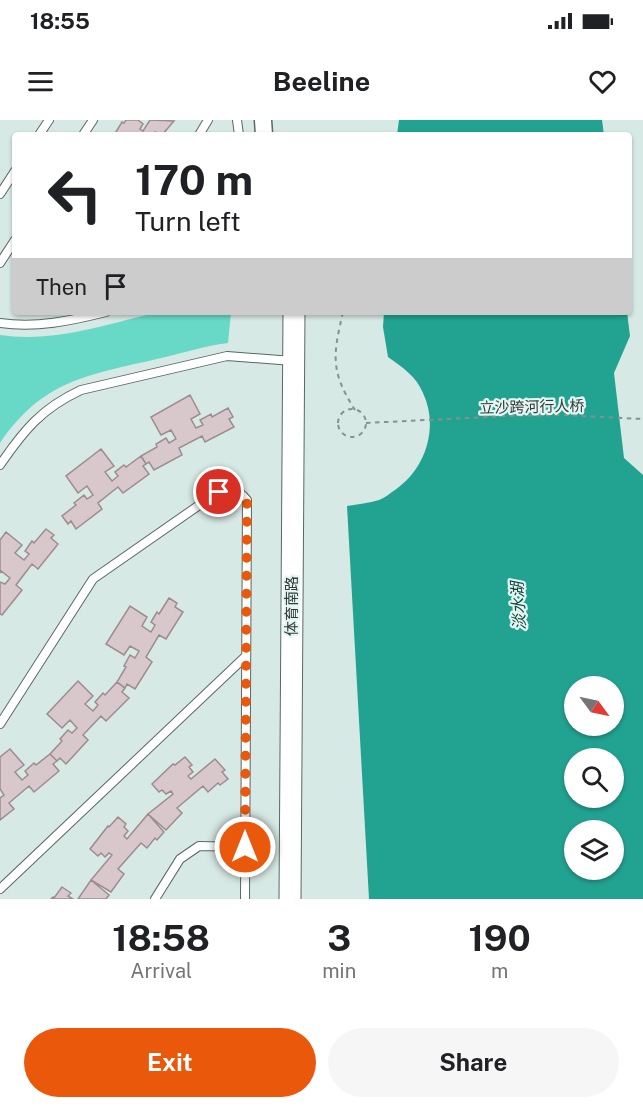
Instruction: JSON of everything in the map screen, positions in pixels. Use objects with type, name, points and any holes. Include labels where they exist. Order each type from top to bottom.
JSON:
[{"type":"street","name":"体育南路","points":[[290,899],[294,315]]},
{"type":"lane","points":[[0,194],[12,176]]},
{"type":"lane","points":[[0,263],[12,245]]},
{"type":"lane","points":[[0,323],[34,326],[84,315]]},
{"type":"lane","points":[[0,465],[31,423],[63,399],[81,390],[227,356],[293,362]]},
{"type":"lane","points":[[0,724],[93,579],[219,492],[229,488],[240,491],[247,500],[245,899]]},
{"type":"lane","points":[[0,890],[246,656]]},
{"type":"lane","points":[[154,899],[180,859],[199,846],[245,847]]},
{"type":"path","points":[[342,315],[335,361],[348,399],[355,410],[362,414],[366,423],[360,435],[351,437],[343,434],[339,426],[340,417],[346,411],[355,410]]},
{"type":"path","name":"立沙跨河行人桥","points":[[366,423],[518,416],[643,418]]},
{"type":"shaded area","points":[[147,315],[231,315],[228,343],[109,370],[69,383],[50,393],[33,406],[16,422],[0,443],[0,335],[40,336],[100,327]]},
{"type":"water","points":[[399,120],[602,120],[604,132],[397,132]]},
{"type":"water","name":"淡水湖","points":[[384,315],[627,315],[630,336],[614,373],[624,458],[643,475],[643,899],[369,899],[347,506],[381,499],[406,481],[422,459],[429,433],[428,406],[417,382],[388,357],[383,327]]},
{"type":"building","points":[[126,120],[138,120],[143,124],[140,129],[143,131],[150,120],[174,121],[165,132],[116,132],[122,122]]},
{"type":"building","points":[[190,395],[200,414],[191,419],[196,428],[203,425],[200,420],[211,414],[212,417],[228,408],[233,417],[229,419],[234,427],[205,442],[202,436],[179,448],[182,455],[154,470],[141,456],[157,447],[156,444],[166,438],[169,443],[176,439],[171,430],[161,435],[151,417]]},
{"type":"building","points":[[101,449],[114,466],[105,472],[112,481],[118,476],[115,472],[141,456],[146,464],[143,466],[149,474],[123,493],[118,487],[98,503],[102,509],[76,529],[71,521],[68,524],[62,516],[84,495],[87,499],[93,495],[87,486],[78,493],[66,476]]},
{"type":"building","points":[[46,529],[54,535],[51,538],[58,544],[38,569],[32,564],[16,585],[22,590],[2,615],[0,614],[0,582],[5,584],[10,578],[1,571],[0,573],[0,540],[6,532],[22,545],[15,553],[24,560],[29,554],[25,551],[32,541],[34,543]]},
{"type":"building","points":[[169,598],[177,603],[175,607],[183,612],[166,639],[159,635],[146,657],[152,662],[135,689],[127,684],[125,688],[117,682],[130,655],[135,658],[139,651],[130,646],[124,655],[106,644],[130,606],[147,617],[142,626],[151,632],[155,625],[151,622]]},
{"type":"building","points":[[78,681],[93,696],[85,704],[93,711],[98,705],[95,702],[117,682],[125,688],[122,692],[129,698],[106,721],[101,716],[83,735],[88,740],[66,764],[60,758],[57,761],[50,754],[68,730],[72,733],[77,728],[70,720],[62,728],[47,714]]},
{"type":"building","points":[[10,749],[24,765],[15,772],[22,780],[28,775],[25,771],[50,754],[57,761],[53,764],[59,771],[34,792],[29,786],[9,803],[14,809],[0,820],[0,798],[4,795],[0,789],[0,757]]},
{"type":"building","points":[[185,757],[192,765],[189,767],[193,772],[188,776],[191,779],[215,759],[225,770],[222,772],[228,779],[220,785],[218,783],[208,792],[203,786],[177,808],[182,813],[166,830],[148,814],[173,794],[171,791],[166,794],[162,790],[159,792],[152,784],[173,764],[175,765]]},
{"type":"building","points":[[148,814],[164,832],[147,848],[141,843],[118,869],[124,874],[111,892],[91,880],[112,855],[109,853],[105,857],[101,853],[98,856],[90,849],[108,826],[118,817],[126,824],[124,827],[128,831],[124,836],[127,839]]},
{"type":"building","points":[[91,880],[109,895],[106,899],[78,899]]},
{"type":"building","points":[[62,887],[71,893],[68,896],[73,899],[51,899],[54,898]]},
{"type":"route","points":[[219,492],[229,488],[240,491],[247,500],[245,847]]}]
